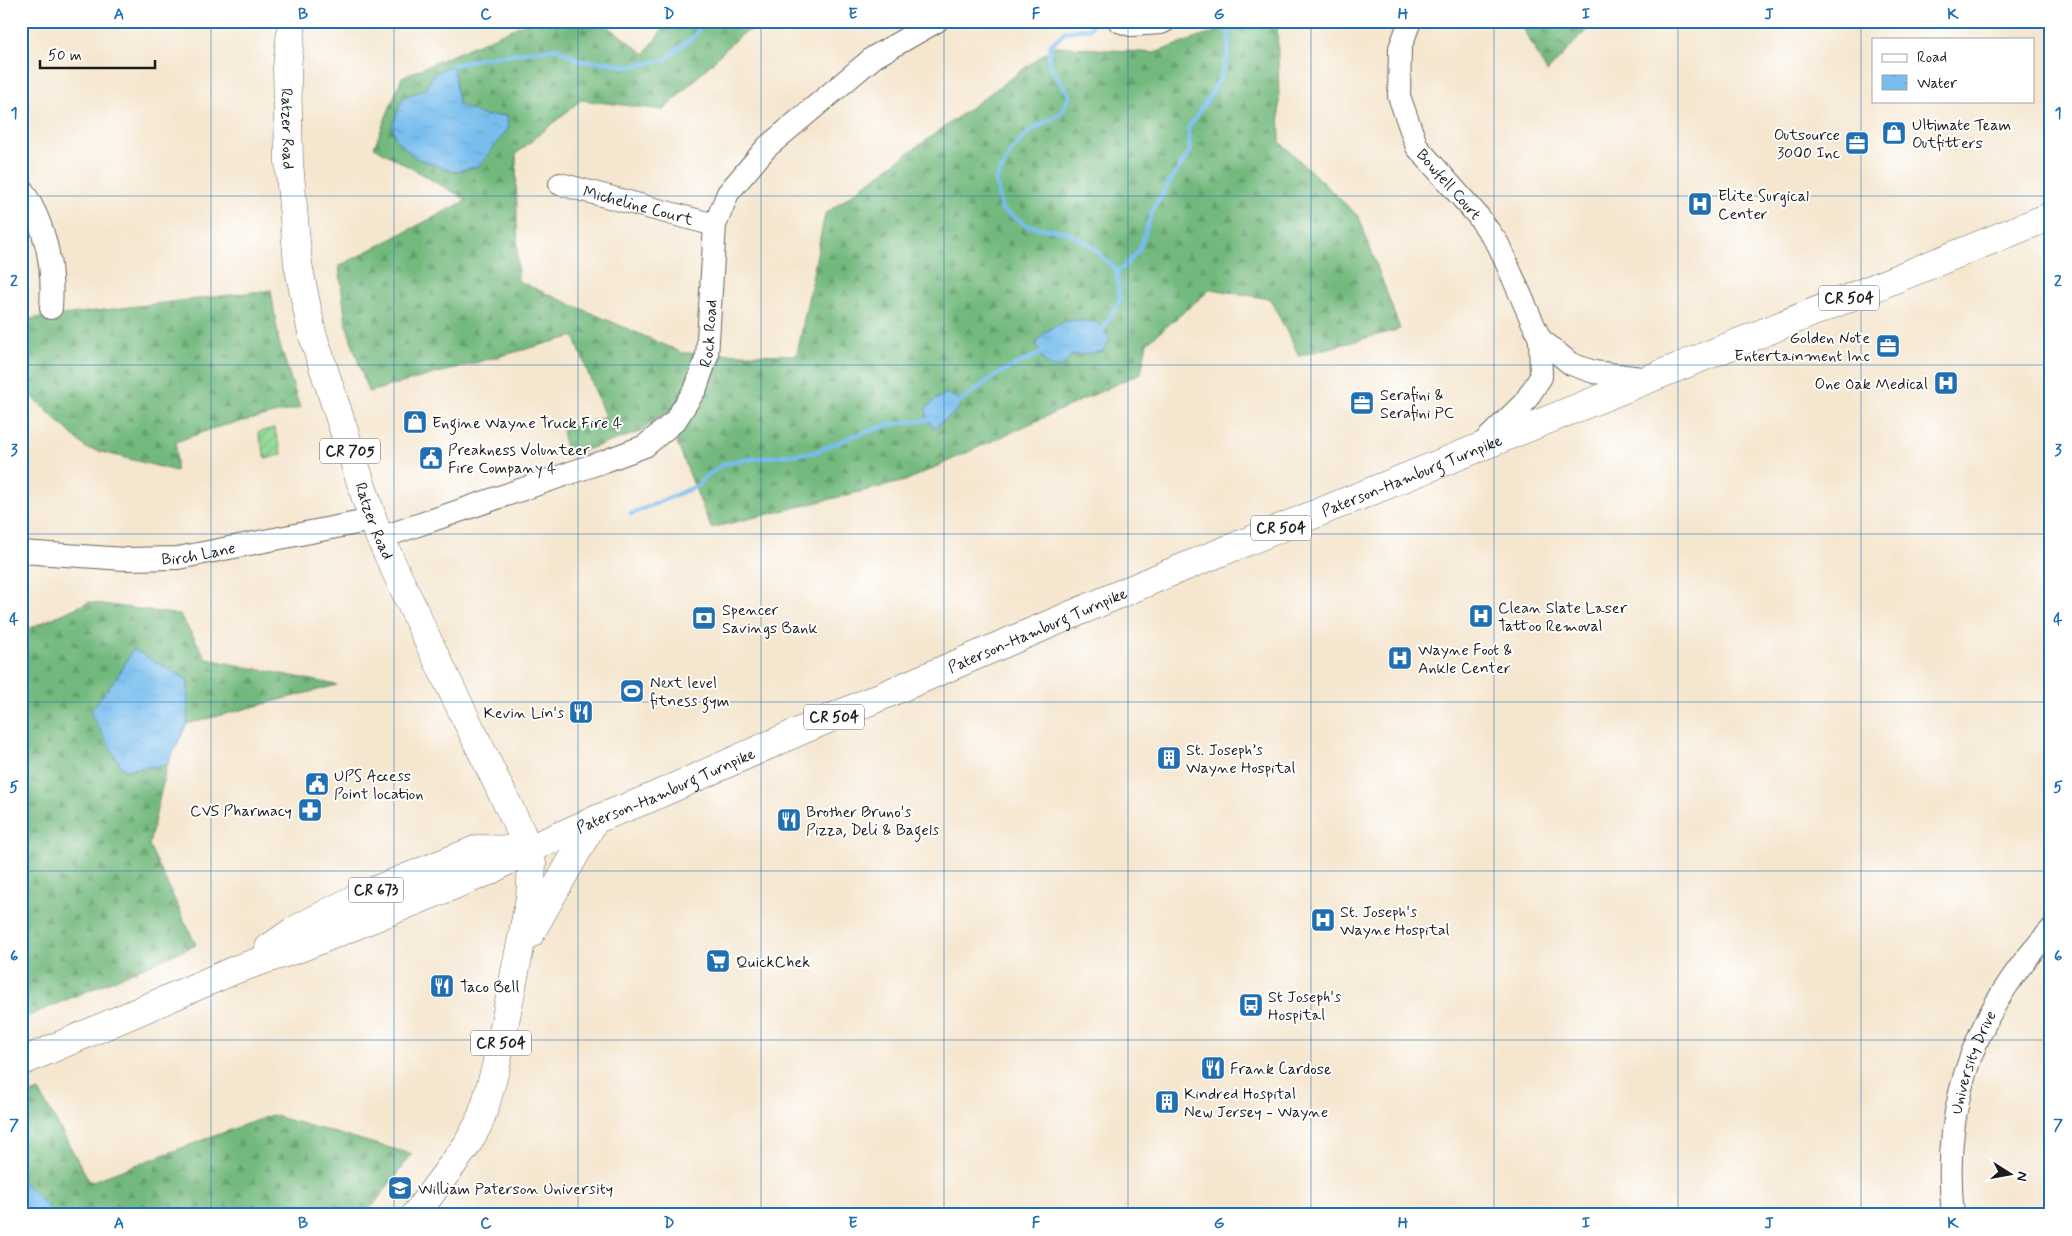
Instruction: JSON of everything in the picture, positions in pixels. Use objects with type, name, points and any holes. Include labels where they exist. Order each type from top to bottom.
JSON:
[{"type":"main road","name":"Ratzer Road","points":[[292,21],[287,67],[287,111],[298,264],[312,333],[376,529],[528,850]]},
{"type":"main road","name":"Paterson-Hamburg Turnpike","points":[[21,1062],[238,969],[295,930],[356,898],[478,849],[528,850],[1162,576],[2051,216]]},
{"type":"main road","points":[[520,950],[594,821]]},
{"type":"main road","name":"CR 504","points":[[415,1215],[451,1168],[479,1122],[496,1066],[520,950],[532,881],[532,864],[528,850]]},
{"type":"street","name":"Rock Road","points":[[376,529],[605,462],[645,446],[675,421],[696,388],[707,356],[716,225],[728,193],[767,147],[874,57],[937,21]]},
{"type":"street","points":[[1119,21],[1130,25],[1161,23],[1165,21]]},
{"type":"street","name":"Bowfell Court","points":[[1410,21],[1400,48],[1400,96],[1417,147],[1478,216],[1498,244],[1540,339],[1541,376],[1524,403],[1478,448]]},
{"type":"street","name":"Micheline Court","points":[[560,184],[716,225]]},
{"type":"street","points":[[21,188],[37,216],[50,252],[51,308]]},
{"type":"street","name":"Bowfell Court","points":[[1540,339],[1570,364],[1594,372],[1649,379]]},
{"type":"street","name":"Birch Lane","points":[[21,552],[125,558],[178,558],[376,529]]},
{"type":"street","name":"University Drive","points":[[1953,1215],[1950,1187],[1951,1136],[1957,1098],[1964,1073],[1977,1037],[1995,1003],[2015,972],[2051,930]]},
{"type":"green space","points":[[531,21],[601,21],[645,54],[668,21],[766,21],[738,37],[664,110],[581,100],[516,154],[518,281],[683,353],[797,355],[825,214],[1055,46],[1154,53],[1246,21],[1277,21],[1280,142],[1359,217],[1400,329],[1299,356],[1270,299],[1211,289],[1147,343],[1141,373],[905,481],[711,528],[665,413],[640,432],[567,456],[562,430],[605,417],[574,336],[368,392],[346,324],[339,266],[467,200],[374,147],[402,77]]},
{"type":"green space","points":[[1519,21],[1595,21],[1547,72]]},
{"type":"green space","points":[[271,290],[279,342],[300,408],[214,428],[176,442],[176,471],[86,448],[21,386],[21,320]]},
{"type":"green space","points":[[274,428],[282,454],[266,459],[258,432]]},
{"type":"green space","points":[[89,602],[180,615],[207,659],[337,685],[187,724],[188,680],[133,650],[121,671],[123,770],[167,765],[149,845],[196,945],[21,1019],[21,632]]},
{"type":"green space","points":[[39,1091],[90,1182],[271,1115],[412,1154],[374,1204],[361,1215],[205,1215],[171,1213],[154,1215],[56,1215],[21,1180],[21,1098]]},
{"type":"water","points":[[453,65],[458,104],[484,116],[507,115],[508,129],[479,166],[454,172],[416,158],[396,140],[392,126],[403,98],[427,88],[433,74]]},
{"type":"water","points":[[1075,320],[1097,322],[1110,339],[1103,351],[1071,356],[1062,367],[1048,364],[1040,353],[1037,343],[1040,338],[1053,327]]},
{"type":"water","points":[[947,393],[961,401],[957,411],[934,428],[928,420],[926,409],[936,399]]},
{"type":"water","points":[[133,649],[188,680],[187,724],[167,765],[123,770],[90,712],[121,671]]},
{"type":"water","points":[[21,1180],[56,1215],[21,1215]]},
{"type":"waterway","points":[[453,65],[482,58],[557,48],[580,61],[606,62],[629,67],[666,59],[695,35],[704,21]]},
{"type":"waterway","points":[[1116,270],[1124,267],[1139,250],[1154,207],[1190,151],[1188,128],[1213,91],[1225,64],[1229,36],[1226,21]]},
{"type":"waterway","points":[[1091,26],[1091,28],[1065,32],[1050,46],[1048,63],[1070,96],[1061,113],[1029,132],[1010,153],[996,180],[1001,209],[1028,226],[1066,232],[1091,245],[1116,270],[1120,300],[1103,329],[1099,331]]},
{"type":"waterway","points":[[958,403],[996,375],[1043,352]]},
{"type":"waterway","points":[[631,514],[699,485],[705,477],[724,464],[742,460],[816,452],[853,436],[893,424],[928,420],[931,418]]},
{"type":"place","name":"Ultimate Team Outfitters","points":[[1894,133]]},
{"type":"place","name":"Outsource 3000 Inc","points":[[1857,143]]},
{"type":"place","name":"Elite Surgical Center","points":[[1700,204]]},
{"type":"place","name":"Golden Note Entertainment Inc","points":[[1888,346]]},
{"type":"place","name":"One Oak Medical","points":[[1946,383]]},
{"type":"place","name":"Serafini & Serafini PC","points":[[1362,403]]},
{"type":"place","name":"Engine Wayne Truck Fire 4","points":[[415,422]]},
{"type":"place","name":"Preakness Volunteer Fire Company 4","points":[[431,458]]},
{"type":"place","name":"Clean Slate Laser Tattoo Removal","points":[[1481,616]]},
{"type":"place","name":"Spencer Savings Bank","points":[[704,618]]},
{"type":"place","name":"Wayne Foot & Ankle Center","points":[[1400,658]]},
{"type":"place","name":"Next level fitness gym","points":[[632,691]]},
{"type":"place","name":"Kevin Lin's","points":[[581,712]]},
{"type":"place","name":"St. Joseph’s Wayne Hospital","points":[[1169,758]]},
{"type":"place","name":"UPS Access Point location","points":[[317,784]]},
{"type":"place","name":"CVS Pharmacy","points":[[310,810]]},
{"type":"place","name":"Brother Bruno's Pizza, Deli & Bagels","points":[[789,820]]},
{"type":"place","name":"St. Joseph's Wayne Hospital","points":[[1323,920]]},
{"type":"place","name":"QuickChek","points":[[718,961]]},
{"type":"place","name":"Taco Bell","points":[[442,986]]},
{"type":"place","name":"St Joseph's Hospital","points":[[1251,1005]]},
{"type":"place","name":"Frank Cardose","points":[[1213,1068]]},
{"type":"place","name":"Kindred Hospital New Jersey - Wayne","points":[[1167,1102]]},
{"type":"place","name":"William Paterson University","points":[[400,1188]]}]
